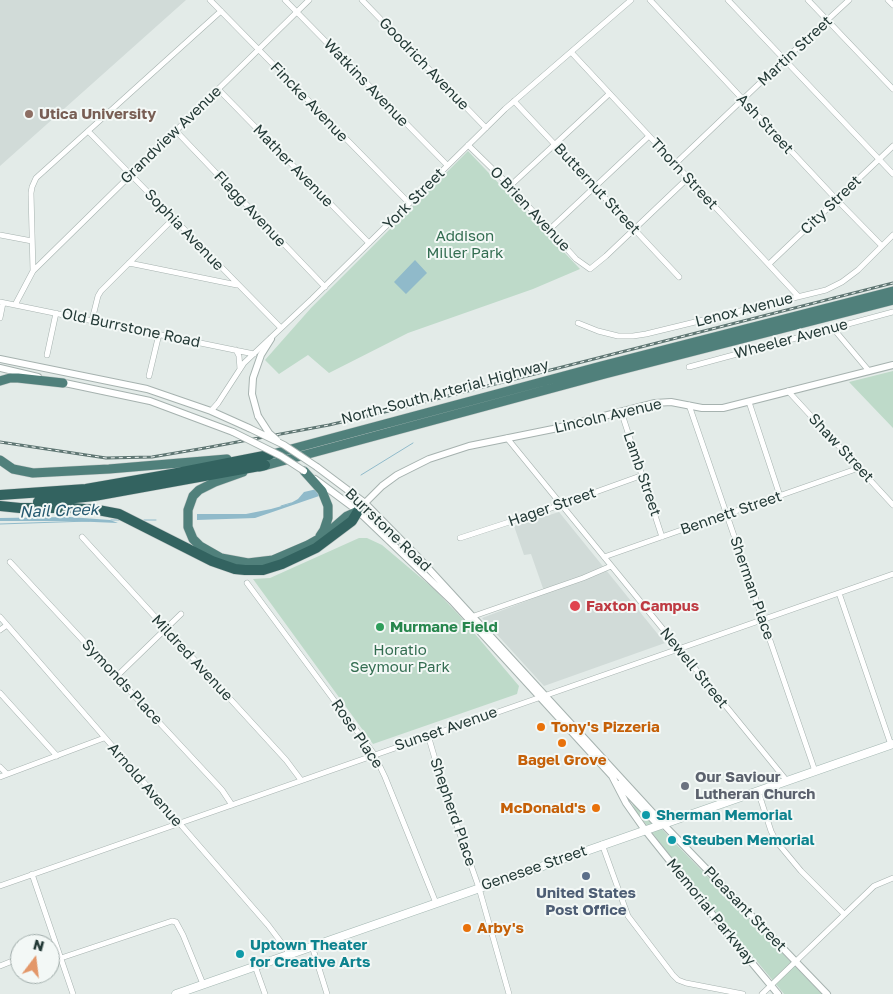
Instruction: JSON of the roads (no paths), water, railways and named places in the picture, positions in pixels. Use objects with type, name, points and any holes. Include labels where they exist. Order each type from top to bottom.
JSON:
[{"type":"highway","name":"North-South Arterial Highway","points":[[0,495],[86,488],[267,460],[583,370],[893,291]]},
{"type":"highway","name":"North-South Arterial Highway","points":[[0,505],[94,496],[267,460],[893,300]]},
{"type":"highway","points":[[0,381],[18,378],[63,383]]},
{"type":"highway","points":[[4,463],[23,472],[33,473],[267,460]]},
{"type":"highway","points":[[267,460],[215,482],[199,490],[193,496],[188,510],[188,527],[191,535],[200,546],[230,561],[248,563],[273,560],[316,540],[362,507]]},
{"type":"highway","points":[[304,471],[322,491],[328,506],[328,518],[324,530],[316,540]]},
{"type":"highway","points":[[0,505],[20,508],[72,508],[119,514],[212,561],[236,569],[246,570],[263,570],[282,564],[316,548],[352,521],[362,507]]},
{"type":"main road","name":"Genesee Street","points":[[176,994],[193,991],[204,984],[254,966],[892,745]]},
{"type":"street","name":"Fincke Avenue","points":[[210,0],[409,203]]},
{"type":"street","name":"Watkins Avenue","points":[[285,0],[447,165]]},
{"type":"street","name":"Grandview Avenue","points":[[33,271],[308,0]]},
{"type":"street","name":"Goodrich Avenue","points":[[362,0],[486,128]]},
{"type":"street","name":"York Street","points":[[271,339],[514,101],[631,0]]},
{"type":"street","name":"Ash Street","points":[[650,0],[882,246]]},
{"type":"street","points":[[728,0],[893,174]]},
{"type":"street","points":[[808,0],[893,90]]},
{"type":"street","name":"Martin Street","points":[[675,164],[849,0]]},
{"type":"street","points":[[888,0],[893,5]]},
{"type":"street","points":[[15,305],[33,271],[31,192],[34,182],[221,11]]},
{"type":"street","name":"Thorn Street","points":[[571,52],[798,296]]},
{"type":"street","name":"Mather Avenue","points":[[218,89],[369,243]]},
{"type":"street","points":[[510,186],[609,94]]},
{"type":"street","name":"Butternut Street","points":[[514,101],[679,277]]},
{"type":"street","name":"Sophia Avenue","points":[[88,131],[281,328]]},
{"type":"street","name":"Flagg Avenue","points":[[176,131],[325,287]]},
{"type":"street","points":[[550,229],[649,136]]},
{"type":"street","name":"O Brien Avenue","points":[[468,145],[510,186],[587,268],[593,267],[634,229]]},
{"type":"street","name":"City Street","points":[[769,264],[893,146]]},
{"type":"street","points":[[634,229],[688,178]]},
{"type":"street","points":[[92,320],[101,291],[173,219]]},
{"type":"street","points":[[0,235],[32,241]]},
{"type":"street","name":"Lenox Avenue","points":[[578,323],[618,336],[633,336],[826,290],[842,282],[858,270],[893,235]]},
{"type":"street","points":[[129,263],[238,285]]},
{"type":"street","points":[[0,318],[2,302]]},
{"type":"street","name":"Old Burrstone Road","points":[[2,302],[258,355]]},
{"type":"street","name":"Wheeler Avenue","points":[[689,367],[893,312]]},
{"type":"street","points":[[48,355],[56,313]]},
{"type":"street","points":[[832,327],[869,371]]},
{"type":"street","points":[[149,376],[159,334]]},
{"type":"street","points":[[211,411],[240,369],[258,355],[271,339]]},
{"type":"street","points":[[236,350],[239,356],[240,369]]},
{"type":"street","points":[[258,355],[252,394],[258,416],[269,433],[284,445]]},
{"type":"street","name":"Burrstone Road","points":[[0,359],[146,388],[211,411],[249,428],[284,445],[317,467],[417,556],[661,825]]},
{"type":"street","name":"Lincoln Avenue","points":[[362,507],[382,486],[397,475],[429,459],[469,446],[552,429],[655,403],[672,402],[714,409],[749,402],[893,365]]},
{"type":"street","name":"Burrstone Road","points":[[0,368],[150,401],[233,432],[281,456],[362,507],[400,550],[471,617]]},
{"type":"street","name":"Shaw Street","points":[[788,391],[893,504]]},
{"type":"street","points":[[749,402],[780,496]]},
{"type":"street","name":"Sherman Place","points":[[689,405],[815,772]]},
{"type":"street","name":"Lamb Street","points":[[621,411],[662,536]]},
{"type":"street","name":"Newell Street","points":[[507,438],[787,781]]},
{"type":"street","name":"Bennett Street","points":[[604,557],[859,468]]},
{"type":"street","name":"Hager Street","points":[[460,538],[642,475]]},
{"type":"street","name":"Mildred Avenue","points":[[82,537],[286,760],[301,780]]},
{"type":"street","name":"Symonds Place","points":[[10,562],[222,790],[232,804]]},
{"type":"street","points":[[471,617],[583,578],[611,566]]},
{"type":"street","name":"Sunset Avenue","points":[[0,886],[542,695],[893,574]]},
{"type":"street","name":"Rose Place","points":[[246,583],[374,754],[436,903]]},
{"type":"street","points":[[839,593],[892,745]]},
{"type":"street","points":[[117,676],[181,614]]},
{"type":"street","name":"Arnold Avenue","points":[[0,617],[268,925],[290,954]]},
{"type":"street","points":[[0,630],[7,625]]},
{"type":"street","points":[[0,693],[56,756]]},
{"type":"street","name":"Burrstone Road","points":[[542,695],[612,776],[626,803],[645,830]]},
{"type":"street","name":"Shepherd Place","points":[[428,735],[442,783],[479,888],[509,994]]},
{"type":"street","points":[[0,777],[104,738]]},
{"type":"street","points":[[0,767],[7,774]]},
{"type":"street","points":[[612,776],[661,825]]},
{"type":"street","points":[[758,791],[776,841],[801,871],[844,914]]},
{"type":"street","name":"Pleasant Street","points":[[661,825],[827,994]]},
{"type":"street","name":"Memorial Parkway","points":[[645,830],[778,994]]},
{"type":"street","points":[[602,844],[628,916],[678,980],[742,994]]},
{"type":"street","points":[[32,874],[53,934]]},
{"type":"street","points":[[762,994],[874,886],[893,878]]},
{"type":"street","points":[[61,958],[172,921],[176,922],[183,935],[204,984]]},
{"type":"street","points":[[312,946],[327,994]]},
{"type":"street","points":[[60,955],[74,994]]},
{"type":"street","points":[[254,966],[265,994]]},
{"type":"water","points":[[415,260],[427,273],[406,294],[394,282]]},
{"type":"water","points":[[317,489],[322,495],[255,518],[197,520],[197,514],[246,514],[271,509],[289,504],[298,499],[304,492]]},
{"type":"water","points":[[69,517],[110,520],[118,523],[0,521],[0,518]]},
{"type":"waterway","name":"Nail Creek","points":[[361,475],[413,443]]},
{"type":"waterway","name":"Nail Creek","points":[[281,506],[291,503]]},
{"type":"waterway","name":"Nail Creek","points":[[111,520],[119,520]]},
{"type":"waterway","name":"Nail Creek","points":[[144,520],[156,520]]},
{"type":"waterway","name":"Nail Creek","points":[[0,524],[89,521]]},
{"type":"railway","points":[[0,442],[106,458],[152,457],[205,448],[329,425],[393,410],[893,283]]},
{"type":"place","name":"Utica University","points":[[29,114]]},
{"type":"place","name":"Faxton Campus","points":[[575,606]]},
{"type":"place","name":"Murmane Field","points":[[380,627]]},
{"type":"place","name":"Tony's Pizzeria","points":[[541,727]]},
{"type":"place","name":"Bagel Grove","points":[[562,743]]},
{"type":"place","name":"Our Saviour Lutheran Church","points":[[685,786]]},
{"type":"place","name":"McDonald's","points":[[596,808]]},
{"type":"place","name":"Sherman Memorial","points":[[646,815]]},
{"type":"place","name":"Steuben Memorial","points":[[672,840]]},
{"type":"place","name":"United States Post Office","points":[[586,876]]},
{"type":"place","name":"Arby's","points":[[467,928]]},
{"type":"place","name":"Uptown Theater for Creative Arts","points":[[240,954]]},
{"type":"park label","name":"Addison Miller Park","points":[[465,244]]},
{"type":"park label","name":"Horatio Seymour Park","points":[[400,658]]}]
